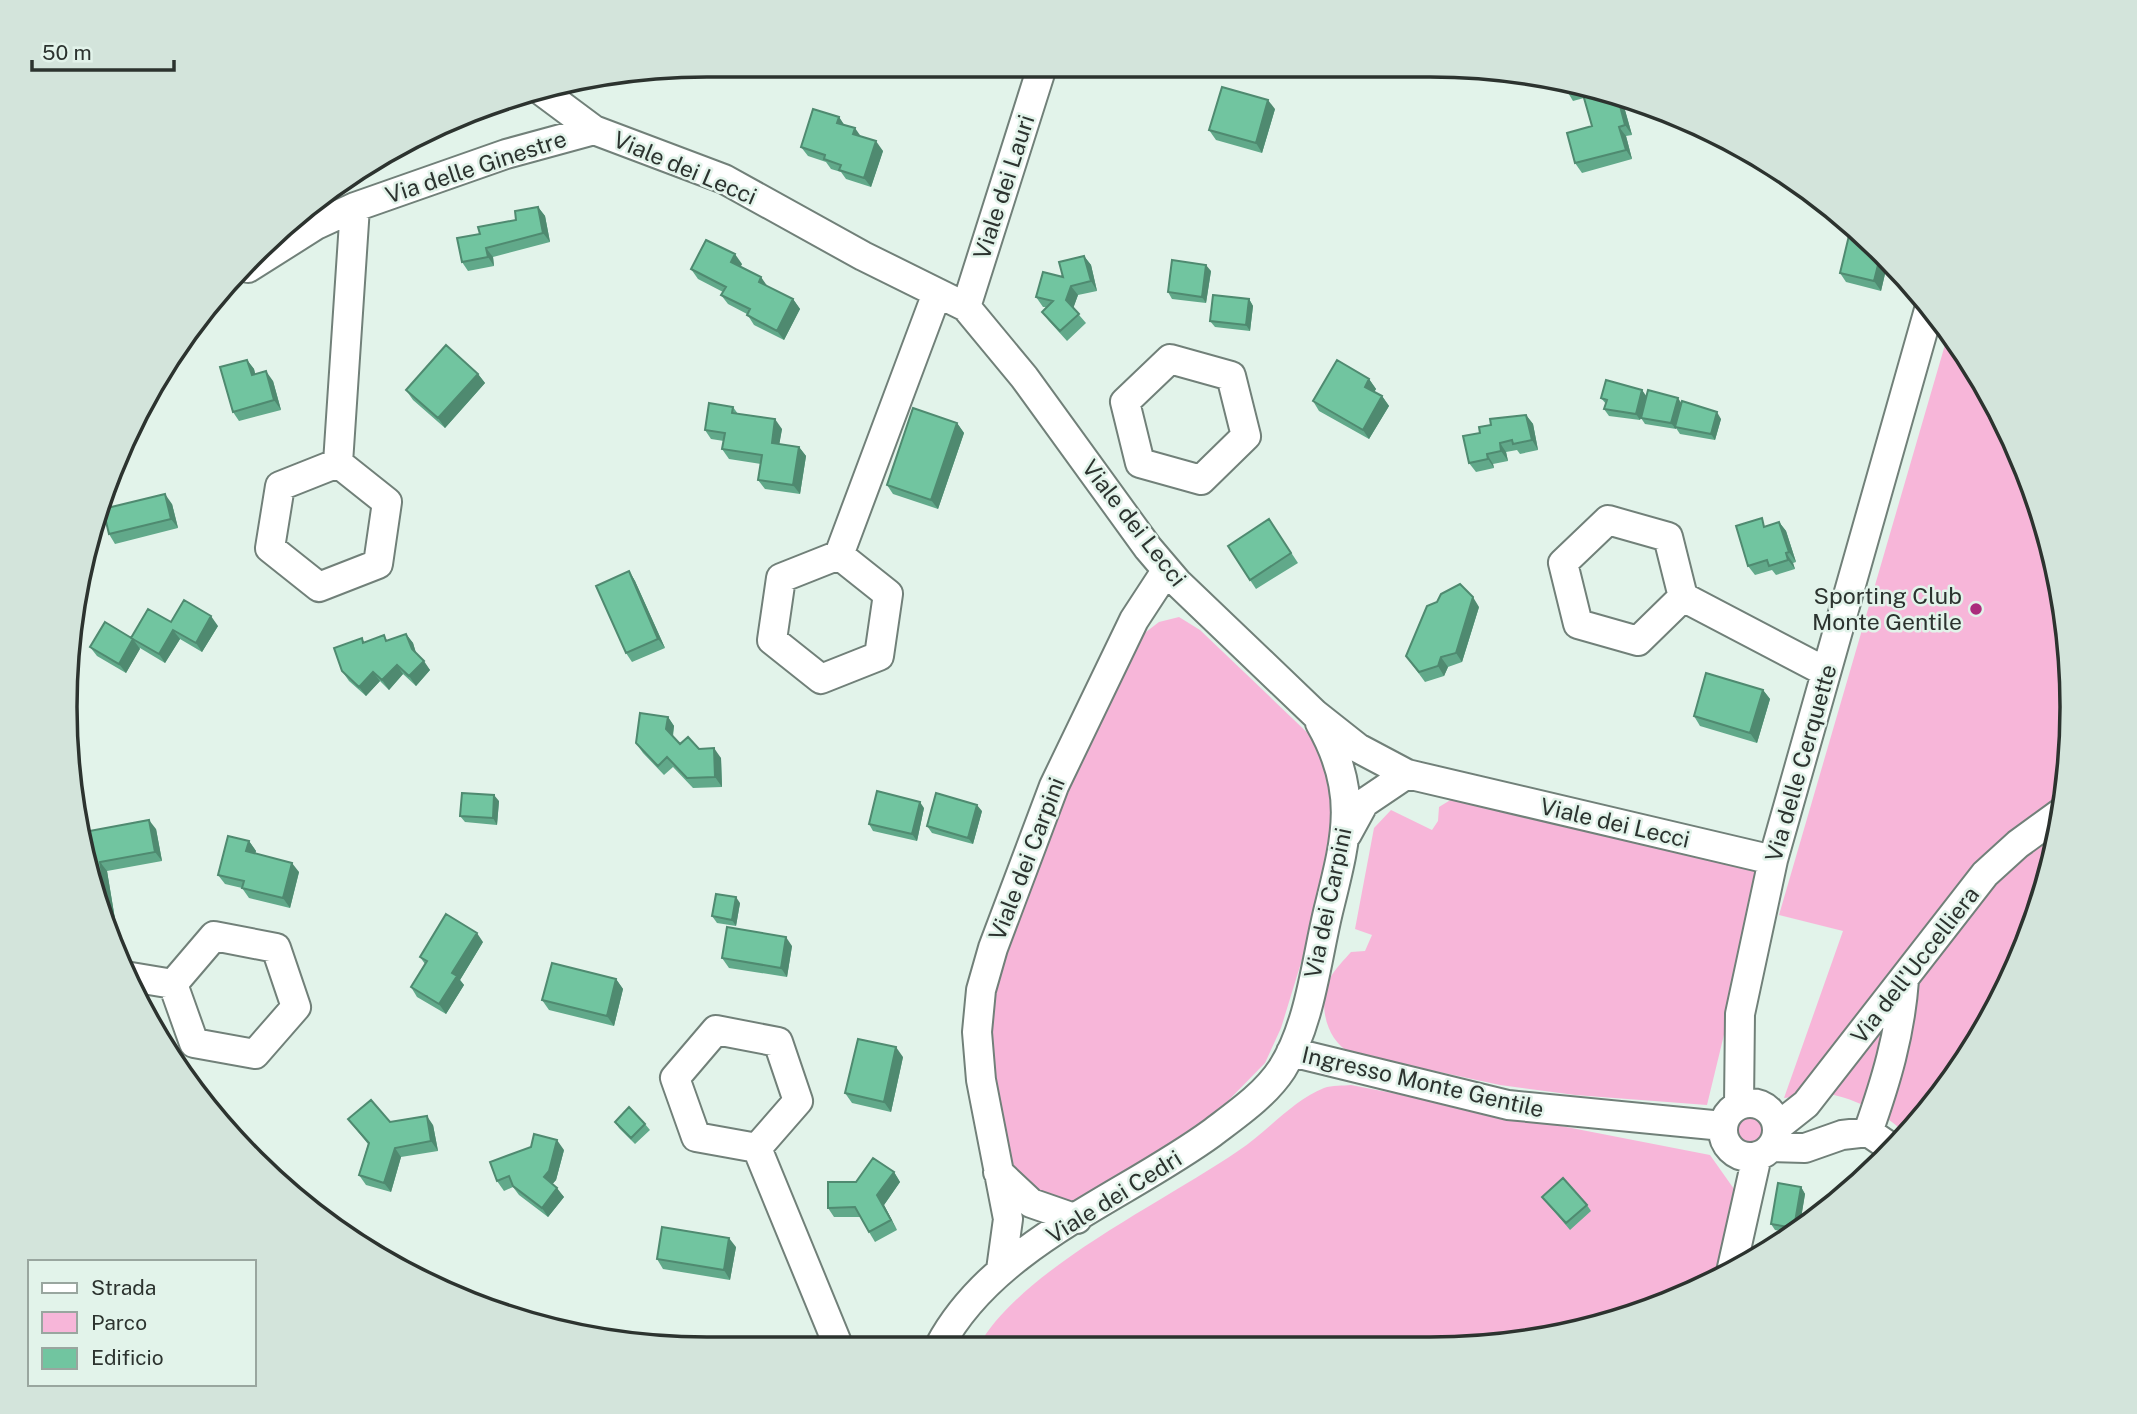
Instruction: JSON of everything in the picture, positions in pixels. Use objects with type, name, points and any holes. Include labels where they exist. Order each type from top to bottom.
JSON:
[{"type":"street","name":"Viale dei Lauri","points":[[966,307],[1039,77]]},
{"type":"street","name":"Viale dei Lecci","points":[[549,97],[594,130],[724,179],[966,307],[1024,377],[1166,571],[1315,714],[1358,748],[1407,774],[1773,860]]},
{"type":"street","name":"Via delle Ginestre","points":[[271,253],[309,229],[355,207],[513,151],[594,130]]},
{"type":"street","points":[[338,463],[355,207]]},
{"type":"street","points":[[839,555],[888,594],[879,656],[821,679],[772,640],[781,578],[839,555],[937,293]]},
{"type":"street","name":"Via delle Cerquette","points":[[1731,1115],[1740,1014],[1773,860],[1926,319]]},
{"type":"street","points":[[1102,485],[1140,463],[1201,480],[1246,436],[1231,376],[1170,359],[1125,402],[1140,463]]},
{"type":"street","points":[[338,463],[387,502],[377,564],[319,587],[270,548],[279,486],[338,463]]},
{"type":"street","points":[[1683,597],[1638,641],[1578,624],[1563,563],[1608,520],[1668,537],[1683,597],[1826,672]]},
{"type":"street","name":"Viale dei Carpini","points":[[1001,1270],[1008,1219],[996,1170],[981,1080],[978,1032],[981,990],[993,948],[1054,786],[1134,620],[1166,571]]},
{"type":"street","name":"Via dei Carpini","points":[[1291,1052],[1304,1012],[1346,835],[1342,772],[1315,714]]},
{"type":"street","points":[[1346,835],[1354,816],[1364,803],[1407,774]]},
{"type":"street","name":"Via dell'Uccelliera","points":[[1768,1143],[1806,1104],[1985,874],[2018,844],[2050,821]]},
{"type":"street","points":[[214,936],[276,948],[296,1007],[255,1054],[194,1043],[173,984],[214,936]]},
{"type":"street","points":[[139,978],[173,984]]},
{"type":"street","points":[[1868,1132],[1893,1059],[1900,1027],[1904,980]]},
{"type":"street","points":[[716,1030],[778,1042],[798,1101],[757,1149],[696,1137],[675,1078],[716,1030]]},
{"type":"street","name":"Ingresso Monte Gentile","points":[[1291,1052],[1508,1105],[1731,1115]]},
{"type":"street","name":"Viale dei Cedri","points":[[945,1337],[962,1311],[1001,1270],[1195,1145],[1248,1105],[1273,1080],[1291,1052]]},
{"type":"street","points":[[1735,1258],[1768,1143],[1770,1112],[1756,1103],[1731,1115],[1726,1143],[1739,1155],[1768,1143],[1805,1148],[1842,1135],[1868,1132],[1884,1143]]},
{"type":"street","points":[[757,1149],[835,1337]]},
{"type":"street","points":[[996,1170],[1031,1203],[1077,1219]]},
{"type":"green space","points":[[1945,344],[1976,392],[1995,428],[2027,504],[2039,544],[2055,625],[2059,666],[2059,748],[2055,789],[2039,870],[2012,948],[1976,1022],[1954,1057],[1930,1091],[1899,1128],[1882,1115],[1839,1096],[1818,1094],[1784,1098],[1843,931],[1779,915]]},
{"type":"green space","points":[[1179,617],[1200,630],[1315,740],[1333,779],[1332,862],[1281,1028],[1265,1063],[1221,1108],[1089,1198],[1078,1201],[1057,1199],[1029,1183],[1012,1168],[986,1040],[992,987],[1071,778],[1142,635],[1159,622]]},
{"type":"green space","points":[[1457,796],[1765,865],[1707,1105],[1575,1095],[1500,1085],[1351,1053],[1335,1040],[1324,1010],[1326,988],[1332,975],[1351,952],[1365,951],[1372,935],[1355,929],[1374,828],[1391,810],[1432,830],[1438,821],[1439,807]]},
{"type":"green space","points":[[1351,1085],[1710,1155],[1734,1189],[1716,1268],[1633,1304],[1593,1316],[1512,1332],[1471,1336],[985,1337],[1000,1317],[1028,1289],[1061,1263],[1238,1151],[1302,1100],[1327,1087]]},
{"type":"green space","points":[[1751,1116],[1757,1117],[1765,1125],[1765,1137],[1757,1145],[1751,1146],[1745,1145],[1737,1137],[1736,1131],[1737,1125],[1745,1117]]},
{"type":"building","points":[[1222,87],[1268,100],[1256,143],[1209,130]]},
{"type":"building","points":[[1583,96],[1620,106],[1625,125],[1619,127],[1626,150],[1575,163],[1567,133],[1592,126]]},
{"type":"building","points":[[813,109],[839,117],[837,123],[855,128],[853,134],[876,141],[864,178],[839,170],[841,165],[824,159],[825,155],[801,147]]},
{"type":"building","points":[[538,207],[543,233],[486,248],[488,257],[462,262],[457,238],[480,234],[478,227],[516,220],[515,211]]},
{"type":"building","points":[[1849,237],[1878,265],[1874,281],[1840,273]]},
{"type":"building","points":[[706,240],[735,254],[731,262],[761,277],[759,282],[793,299],[777,331],[747,315],[750,309],[721,295],[726,287],[691,269]]},
{"type":"building","points":[[1084,256],[1091,281],[1071,286],[1066,300],[1079,314],[1060,331],[1042,312],[1053,301],[1036,297],[1043,272],[1063,277],[1059,262]]},
{"type":"building","points":[[1172,260],[1206,265],[1202,297],[1168,292]]},
{"type":"building","points":[[1213,295],[1249,299],[1246,325],[1210,321]]},
{"type":"building","points":[[446,345],[478,374],[438,418],[406,390]]},
{"type":"building","points":[[247,360],[252,375],[266,371],[274,400],[233,412],[220,367]]},
{"type":"building","points":[[1337,360],[1369,379],[1365,387],[1382,396],[1363,430],[1313,401]]},
{"type":"building","points":[[1606,380],[1642,390],[1636,414],[1604,409],[1607,400],[1601,398]]},
{"type":"building","points":[[1648,390],[1678,398],[1671,423],[1641,418]]},
{"type":"building","points":[[1682,401],[1717,412],[1711,434],[1675,427]]},
{"type":"building","points":[[709,403],[733,407],[732,413],[775,419],[772,443],[799,447],[793,485],[758,480],[762,455],[722,449],[725,433],[705,430]]},
{"type":"building","points":[[913,408],[957,423],[931,500],[887,485]]},
{"type":"building","points":[[1526,415],[1532,440],[1513,444],[1512,440],[1500,443],[1501,451],[1487,454],[1488,459],[1469,463],[1463,436],[1480,433],[1479,427],[1491,425],[1490,419]]},
{"type":"building","points":[[165,494],[171,519],[109,534],[105,519],[109,508]]},
{"type":"building","points":[[1762,518],[1764,527],[1779,522],[1789,552],[1786,553],[1788,560],[1769,566],[1767,560],[1748,566],[1736,526]]},
{"type":"building","points":[[1269,519],[1291,553],[1250,580],[1228,546]]},
{"type":"building","points":[[629,571],[658,639],[626,653],[596,586]]},
{"type":"building","points":[[1460,584],[1473,597],[1456,653],[1441,657],[1438,666],[1419,672],[1406,656],[1427,606],[1437,602],[1441,594]]},
{"type":"building","points":[[184,600],[211,616],[196,643],[173,630],[159,654],[131,638],[148,609],[171,622]]},
{"type":"building","points":[[105,622],[133,639],[119,664],[90,647]]},
{"type":"building","points":[[406,634],[412,649],[424,661],[409,676],[397,665],[382,680],[373,672],[359,687],[342,671],[334,648],[362,638],[363,643],[384,635],[386,641]]},
{"type":"building","points":[[1706,673],[1763,690],[1750,733],[1694,716]]},
{"type":"building","points":[[640,713],[668,717],[666,729],[680,744],[688,737],[699,749],[714,748],[715,777],[687,778],[667,757],[658,766],[636,743]]},
{"type":"building","points":[[877,791],[920,802],[912,834],[869,824]]},
{"type":"building","points":[[462,793],[494,795],[493,818],[460,816]]},
{"type":"building","points":[[936,793],[977,805],[968,838],[927,826]]},
{"type":"building","points":[[149,820],[155,852],[100,862],[107,900],[98,870],[89,831]]},
{"type":"building","points":[[228,836],[249,841],[246,851],[292,863],[283,898],[242,888],[244,881],[218,875]]},
{"type":"building","points":[[716,894],[736,897],[732,920],[712,916]]},
{"type":"building","points":[[446,914],[477,933],[452,973],[457,976],[439,1004],[411,987],[427,961],[420,957]]},
{"type":"building","points":[[727,927],[786,937],[781,968],[722,958]]},
{"type":"building","points":[[552,963],[616,979],[607,1016],[542,1000]]},
{"type":"building","points":[[858,1039],[896,1047],[884,1102],[845,1093]]},
{"type":"building","points":[[371,1100],[390,1122],[427,1116],[431,1141],[395,1148],[384,1183],[359,1175],[369,1143],[348,1119]]},
{"type":"building","points":[[629,1107],[645,1124],[631,1138],[615,1122]]},
{"type":"building","points":[[534,1134],[557,1140],[549,1171],[544,1177],[557,1188],[542,1208],[513,1186],[509,1176],[497,1181],[490,1162],[531,1147]]},
{"type":"building","points":[[873,1158],[894,1172],[877,1195],[891,1220],[869,1232],[855,1207],[828,1208],[828,1182],[856,1182]]},
{"type":"building","points":[[1563,1178],[1587,1205],[1566,1223],[1542,1197]]},
{"type":"building","points":[[1778,1183],[1801,1187],[1795,1220],[1786,1227],[1771,1224]]},
{"type":"building","points":[[662,1227],[729,1238],[724,1270],[657,1259]]},
{"type":"place","name":"Sporting Club Monte Gentile","points":[[1976,609]]}]
